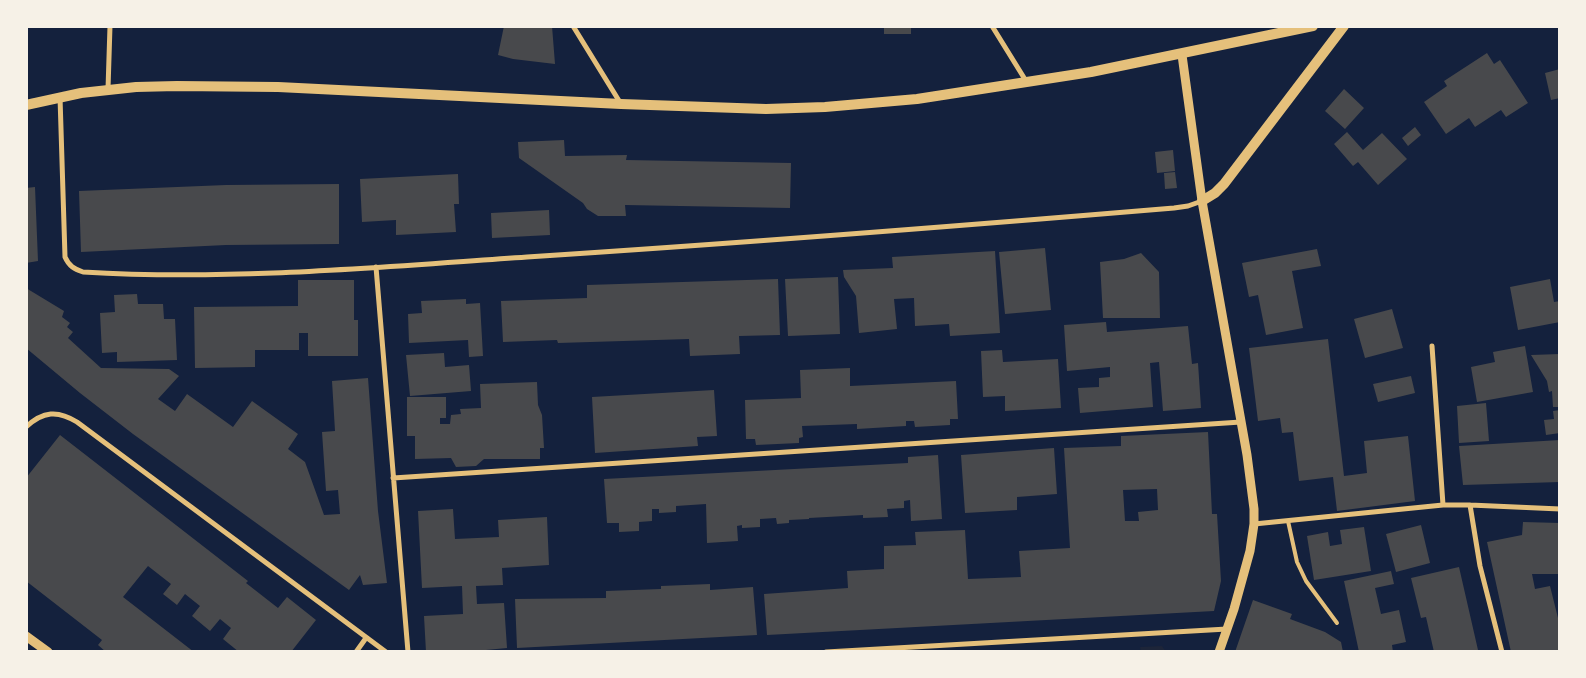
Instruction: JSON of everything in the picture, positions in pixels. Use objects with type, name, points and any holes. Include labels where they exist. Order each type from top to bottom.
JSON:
[{"type":"main road","points":[[26,105],[108,89],[177,86],[278,87],[621,104],[766,109],[824,108],[917,99],[1027,83],[1182,55],[1313,26]]},
{"type":"main road","points":[[1202,201],[1215,194],[1224,184],[1344,26]]},
{"type":"street","points":[[108,89],[110,26]]},
{"type":"street","points":[[572,26],[621,104]]},
{"type":"street","points":[[992,26],[1027,83]]},
{"type":"street","points":[[1182,55],[1202,201],[1252,492],[1254,524],[1250,551],[1219,652]]},
{"type":"street","points":[[60,97],[66,257],[68,263],[74,269],[83,272],[192,274],[376,267],[927,228],[1174,208],[1202,201]]},
{"type":"street","points":[[376,267],[408,652]]},
{"type":"street","points":[[1432,346],[1443,505]]},
{"type":"street","points":[[26,427],[33,420],[52,413],[64,414],[77,422],[386,652]]},
{"type":"street","points":[[393,478],[1241,422]]},
{"type":"street","points":[[1254,524],[1443,505],[1560,509]]},
{"type":"street","points":[[1470,505],[1480,566],[1502,652]]},
{"type":"street","points":[[826,652],[1227,629]]},
{"type":"street","points":[[26,636],[48,652]]},
{"type":"street","points":[[356,652],[366,638]]},
{"type":"lane","points":[[1288,521],[1297,562],[1306,581],[1337,623]]},
{"type":"shaded area","points":[[1162,646],[1166,652],[1141,652],[1140,647]]},
{"type":"building","points":[[504,26],[552,26],[555,64],[513,59],[498,55]]},
{"type":"building","points":[[884,26],[911,26],[911,34],[884,34]]},
{"type":"building","points":[[1487,53],[1494,64],[1500,60],[1528,103],[1506,117],[1501,110],[1475,127],[1469,118],[1446,134],[1424,102],[1447,86],[1444,81]]},
{"type":"building","points":[[1560,69],[1560,98],[1551,100],[1545,73]]},
{"type":"building","points":[[1344,89],[1364,108],[1345,129],[1325,111]]},
{"type":"building","points":[[1415,127],[1421,135],[1408,146],[1402,138]]},
{"type":"building","points":[[1347,132],[1363,150],[1382,133],[1407,159],[1378,185],[1358,162],[1353,166],[1334,144]]},
{"type":"building","points":[[564,140],[565,156],[627,155],[626,160],[791,163],[790,208],[625,205],[626,216],[598,216],[587,209],[583,203],[519,158],[518,142]]},
{"type":"building","points":[[1173,150],[1175,171],[1157,173],[1155,152]]},
{"type":"building","points":[[1175,172],[1177,188],[1165,189],[1164,173]]},
{"type":"building","points":[[458,174],[459,204],[454,204],[456,232],[396,235],[396,220],[362,222],[360,179]]},
{"type":"building","points":[[339,184],[339,244],[226,245],[81,252],[79,191],[226,185]]},
{"type":"building","points":[[35,187],[38,261],[26,263],[26,188]]},
{"type":"building","points":[[549,210],[550,235],[492,238],[491,213]]},
{"type":"building","points":[[1045,248],[1051,310],[1005,314],[999,252]]},
{"type":"building","points":[[1317,249],[1321,266],[1292,271],[1303,328],[1266,335],[1258,295],[1249,297],[1242,263]]},
{"type":"building","points":[[995,251],[1000,333],[950,336],[949,324],[915,326],[914,298],[894,299],[897,329],[859,333],[856,296],[844,277],[843,270],[893,268],[892,257]]},
{"type":"building","points":[[1141,253],[1159,272],[1160,318],[1103,318],[1100,262],[1124,259]]},
{"type":"building","points":[[838,277],[840,334],[788,336],[785,279]]},
{"type":"building","points":[[778,279],[780,335],[739,336],[740,354],[690,356],[689,339],[558,343],[557,340],[503,342],[501,301],[587,298],[587,285]]},
{"type":"building","points":[[1550,279],[1554,302],[1560,301],[1560,322],[1518,330],[1510,287]]},
{"type":"building","points":[[298,280],[354,280],[354,320],[358,320],[358,356],[308,356],[308,333],[299,333],[299,350],[255,350],[255,367],[195,368],[194,307],[298,306]]},
{"type":"building","points":[[26,288],[64,311],[62,317],[70,323],[67,327],[73,332],[68,338],[101,368],[169,369],[179,376],[158,399],[175,411],[187,394],[233,427],[252,401],[298,434],[288,449],[305,462],[324,515],[340,514],[338,490],[326,491],[322,432],[335,431],[332,381],[368,378],[378,511],[387,583],[363,585],[360,575],[349,590],[133,434],[80,393],[26,348]]},
{"type":"building","points":[[137,294],[138,304],[163,304],[164,319],[175,319],[177,360],[117,362],[117,352],[102,353],[100,313],[115,312],[114,295]]},
{"type":"building","points":[[466,299],[466,304],[480,303],[483,356],[469,357],[468,340],[409,343],[408,314],[422,313],[421,301]]},
{"type":"building","points":[[1392,309],[1403,348],[1365,358],[1354,319]]},
{"type":"building","points":[[1106,322],[1107,332],[1188,326],[1192,364],[1198,363],[1201,408],[1163,411],[1159,362],[1150,363],[1153,407],[1080,413],[1078,388],[1099,387],[1099,378],[1110,377],[1110,367],[1067,371],[1064,325]]},
{"type":"building","points":[[1328,339],[1344,476],[1367,473],[1364,441],[1408,436],[1415,501],[1337,511],[1333,477],[1299,481],[1293,432],[1282,433],[1280,418],[1258,421],[1249,348]]},
{"type":"building","points":[[1525,346],[1533,392],[1477,402],[1471,367],[1495,362],[1493,352]]},
{"type":"building","points":[[1002,350],[1003,362],[1058,359],[1061,408],[1005,411],[1005,396],[983,397],[981,351]]},
{"type":"building","points":[[444,353],[445,367],[469,365],[471,391],[410,396],[406,355]]},
{"type":"building","points":[[1560,354],[1560,407],[1553,407],[1552,391],[1549,392],[1547,381],[1531,355]]},
{"type":"building","points":[[850,368],[850,386],[956,381],[958,419],[950,419],[950,425],[915,427],[914,421],[906,421],[906,426],[857,429],[857,424],[802,426],[803,437],[799,438],[799,443],[756,445],[755,439],[746,439],[745,400],[801,398],[800,370]]},
{"type":"building","points":[[1411,376],[1415,393],[1378,402],[1373,384]]},
{"type":"building","points":[[537,382],[544,448],[540,448],[540,459],[484,459],[476,466],[456,467],[451,458],[415,459],[415,436],[407,436],[407,397],[446,397],[446,418],[440,418],[440,424],[450,424],[451,415],[461,414],[460,409],[481,408],[480,384]]},
{"type":"building","points":[[714,390],[717,436],[697,437],[698,446],[595,453],[592,397]]},
{"type":"building","points":[[1486,403],[1489,441],[1459,443],[1457,406]]},
{"type":"building","points":[[1560,410],[1560,433],[1546,435],[1544,420],[1554,419],[1553,411]]},
{"type":"building","points":[[1208,432],[1212,514],[1217,514],[1221,581],[1214,611],[767,635],[764,594],[848,588],[847,571],[884,569],[884,546],[916,545],[915,532],[965,530],[968,579],[1021,577],[1019,551],[1070,548],[1064,448],[1121,446],[1121,436]],"holes":[[[1157,489],[1158,510],[1138,512],[1139,521],[1125,521],[1123,490]]]},
{"type":"building","points":[[60,435],[248,581],[246,583],[278,608],[287,597],[316,620],[291,652],[239,652],[223,639],[231,628],[220,619],[210,631],[192,616],[200,606],[185,594],[177,605],[163,594],[171,584],[148,566],[123,597],[194,652],[106,652],[98,645],[102,640],[26,581],[26,478]]},
{"type":"building","points":[[1560,440],[1560,482],[1463,485],[1459,446]]},
{"type":"building","points":[[1054,448],[1057,494],[1017,497],[1017,510],[965,513],[961,455]]},
{"type":"building","points":[[938,455],[942,519],[911,521],[910,500],[904,501],[904,508],[887,509],[888,517],[863,518],[863,515],[809,518],[789,520],[789,523],[777,524],[776,518],[760,519],[760,527],[742,528],[742,525],[737,526],[738,541],[707,543],[706,504],[676,506],[676,512],[659,513],[659,509],[652,509],[652,521],[639,522],[639,531],[619,532],[619,523],[607,523],[604,479],[908,463],[908,457]]},
{"type":"building","points":[[453,509],[455,539],[499,537],[498,520],[547,517],[549,565],[502,568],[503,585],[476,586],[477,604],[504,603],[507,648],[465,652],[426,652],[424,616],[463,614],[462,586],[422,588],[418,511]]},
{"type":"building","points":[[1523,522],[1560,523],[1560,574],[1532,574],[1535,589],[1550,586],[1560,626],[1560,652],[1511,652],[1487,542],[1522,535]]},
{"type":"building","points":[[1421,525],[1430,563],[1396,572],[1386,534]]},
{"type":"building","points":[[1364,527],[1371,571],[1314,580],[1307,536],[1328,532],[1330,546],[1342,544],[1340,530]]},
{"type":"building","points":[[1459,567],[1478,650],[1469,652],[1434,652],[1426,617],[1421,618],[1411,578]]},
{"type":"building","points":[[1391,571],[1394,584],[1375,588],[1381,614],[1399,610],[1406,642],[1392,645],[1393,652],[1359,652],[1344,581]]},
{"type":"building","points":[[710,584],[710,590],[753,587],[757,635],[517,648],[515,599],[606,598],[606,591],[661,589],[661,586]]},
{"type":"building","points":[[1253,600],[1292,614],[1290,619],[1325,632],[1341,642],[1343,652],[1235,652]]}]
